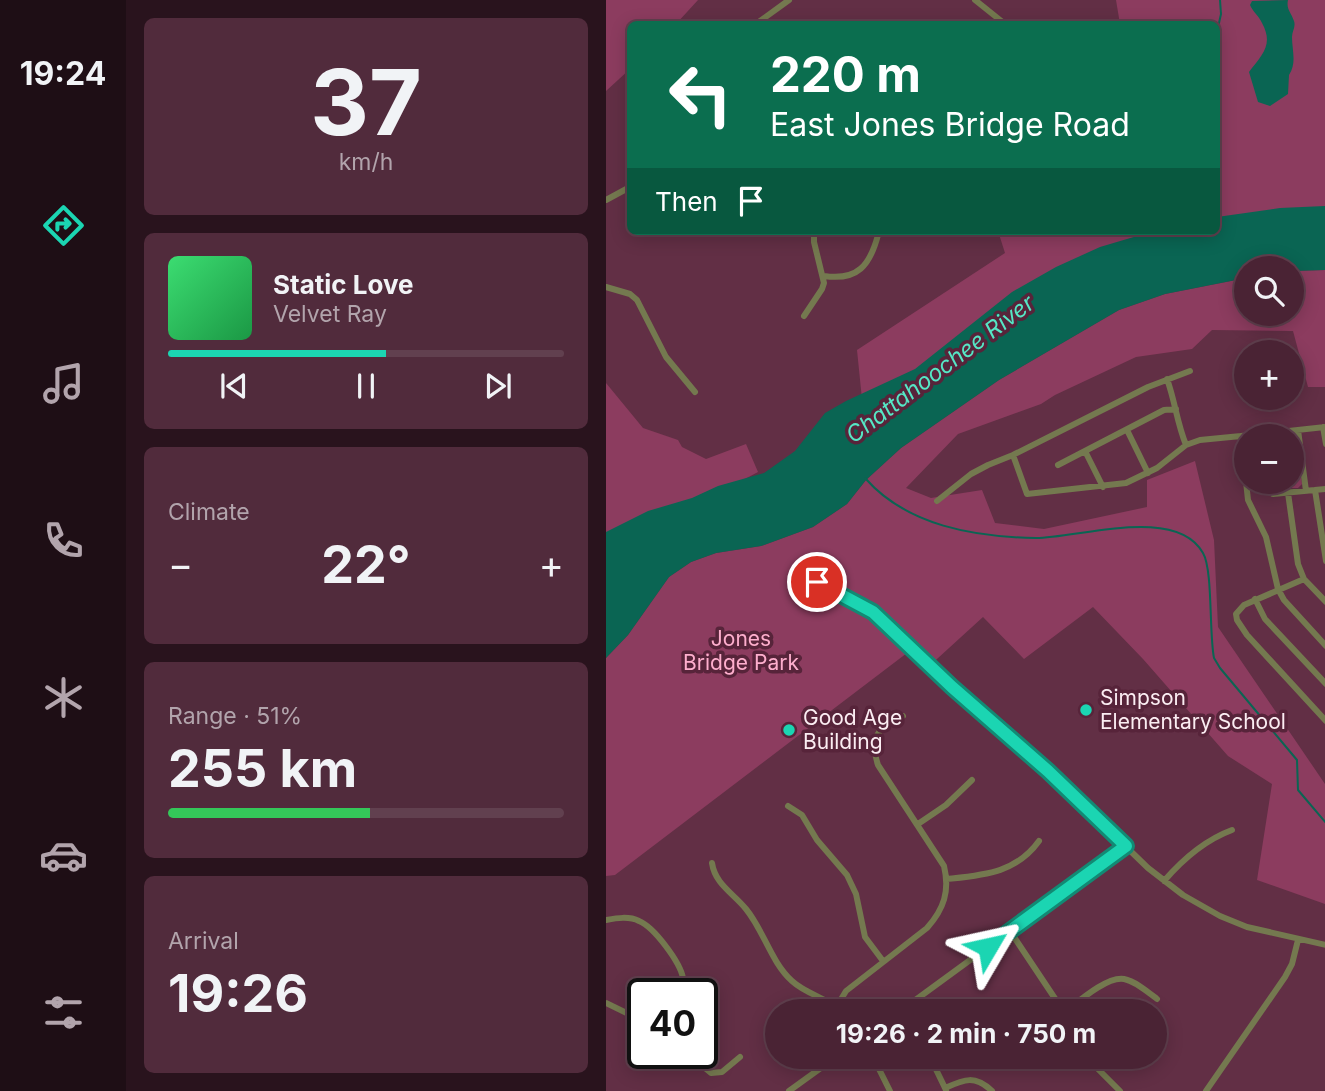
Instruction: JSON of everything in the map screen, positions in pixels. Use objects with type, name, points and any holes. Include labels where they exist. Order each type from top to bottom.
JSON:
[{"type":"street","points":[[760,21],[789,0]]},
{"type":"street","points":[[975,0],[1001,21]]},
{"type":"street","points":[[606,200],[627,189]]},
{"type":"street","points":[[804,316],[822,289],[824,276],[815,248],[814,235]]},
{"type":"street","points":[[824,276],[843,277],[861,269],[871,256],[878,235]]},
{"type":"street","points":[[606,287],[630,294],[637,300],[666,357],[695,391]]},
{"type":"street","points":[[937,501],[971,474],[1167,379],[1190,371]]},
{"type":"street","points":[[1167,379],[1176,409],[1177,423],[1186,445]]},
{"type":"street","points":[[1058,465],[1164,410],[1176,409]]},
{"type":"street","points":[[1304,429],[1324,427],[1325,444]]},
{"type":"street","points":[[1127,430],[1148,473]]},
{"type":"street","points":[[1013,455],[1027,494],[1126,483],[1148,473],[1186,445],[1200,440],[1234,437]]},
{"type":"street","points":[[1085,451],[1103,487]]},
{"type":"street","points":[[1304,476],[1306,491],[1325,489]]},
{"type":"street","points":[[1315,490],[1325,561]]},
{"type":"street","points":[[1247,494],[1266,537],[1278,589],[1284,600],[1325,646]]},
{"type":"street","points":[[1288,494],[1295,546],[1304,579],[1324,598]]},
{"type":"street","points":[[1304,579],[1255,599],[1244,605],[1236,614],[1247,635],[1325,721]]},
{"type":"street","points":[[817,582],[873,612],[1164,881],[1183,895],[1220,916],[1247,927],[1325,945]]},
{"type":"street","points":[[1255,599],[1265,619],[1325,684]]},
{"type":"street","points":[[841,999],[846,991],[927,928],[944,904],[947,879],[938,855],[878,765],[875,754],[879,731],[887,723],[903,716]]},
{"type":"street","points":[[918,824],[946,806],[972,780]]},
{"type":"street","points":[[788,806],[802,815],[817,840],[847,875],[856,894],[865,937],[883,961]]},
{"type":"street","points":[[1164,881],[1183,860],[1217,836],[1232,830]]},
{"type":"street","points":[[947,879],[987,875],[1008,868],[1030,853],[1039,841]]},
{"type":"street","points":[[917,999],[1126,846]]},
{"type":"street","points":[[712,863],[714,875],[752,917],[789,978],[803,990],[822,999]]},
{"type":"street","points":[[606,920],[638,920],[649,928],[670,953],[683,978]]},
{"type":"street","points":[[1010,932],[1055,999]]},
{"type":"street","points":[[1206,1091],[1285,977],[1292,964],[1298,940]]},
{"type":"street","points":[[1082,999],[1102,985],[1116,979],[1126,979],[1157,999]]},
{"type":"street","points":[[606,1003],[627,1013]]},
{"type":"street","points":[[706,1069],[711,1073],[722,1072],[740,1057]]},
{"type":"street","points":[[789,1091],[819,1069]]},
{"type":"street","points":[[879,1069],[890,1091]]},
{"type":"street","points":[[936,1069],[946,1090],[961,1081],[977,1080],[992,1091]]},
{"type":"street","points":[[1098,1069],[1120,1091]]},
{"type":"green space","points":[[606,0],[698,0],[679,21],[627,21],[627,72],[606,91]]},
{"type":"green space","points":[[1116,0],[1325,0],[1325,210],[1220,224],[1220,21],[1120,21]]},
{"type":"green space","points":[[999,235],[1176,235],[864,419],[857,350],[1005,253]]},
{"type":"green space","name":"Jones Bridge Park","points":[[1325,270],[1325,387],[1308,387],[1304,372],[1304,340],[1295,340],[1293,331],[1212,330],[1192,349],[1136,357],[1041,404],[958,434],[906,488],[931,498],[982,490],[995,523],[1044,529],[1147,507],[1147,480],[1195,461],[1214,540],[1218,627],[1325,784],[1325,904],[1257,880],[1272,784],[1228,756],[1143,659],[1093,607],[1024,659],[983,617],[926,669],[907,653],[615,875],[606,876],[606,658],[628,635],[669,577],[691,562],[716,553],[761,546],[813,527],[847,504],[866,480],[901,448],[999,380],[1119,310],[1165,294],[1234,280],[1234,326],[1304,326],[1304,271]]},
{"type":"green space","points":[[606,383],[643,428],[678,440],[682,447],[706,459],[746,444],[758,472],[705,500],[606,541]]},
{"type":"water","points":[[1288,0],[1294,23],[1293,66],[1289,75],[1288,94],[1270,106],[1258,102],[1249,72],[1267,44],[1261,21],[1250,5],[1252,1]]},
{"type":"water","name":"Chattahoochee River","points":[[1325,206],[1325,270],[1304,271],[1304,256],[1234,256],[1234,280],[1165,294],[1119,310],[999,380],[901,448],[866,480],[847,504],[813,527],[761,546],[716,553],[691,562],[669,577],[628,635],[606,658],[606,532],[648,511],[764,473],[795,451],[825,413],[915,369],[1012,292],[1056,267],[1100,247],[1140,235],[1220,235],[1220,217],[1280,208]]},
{"type":"waterway","points":[[1219,21],[1220,0]]},
{"type":"waterway","points":[[865,478],[882,494],[921,518],[966,531],[1036,538],[1150,527],[1172,530],[1190,539],[1203,553],[1206,561],[1214,658],[1297,760],[1298,790],[1326,823]]},
{"type":"place","name":"Simpson Elementary School","points":[[1086,710]]},
{"type":"place","name":"Good Age Building","points":[[789,730]]},
{"type":"route","points":[[817,582],[873,612],[1126,846],[988,947]]}]
